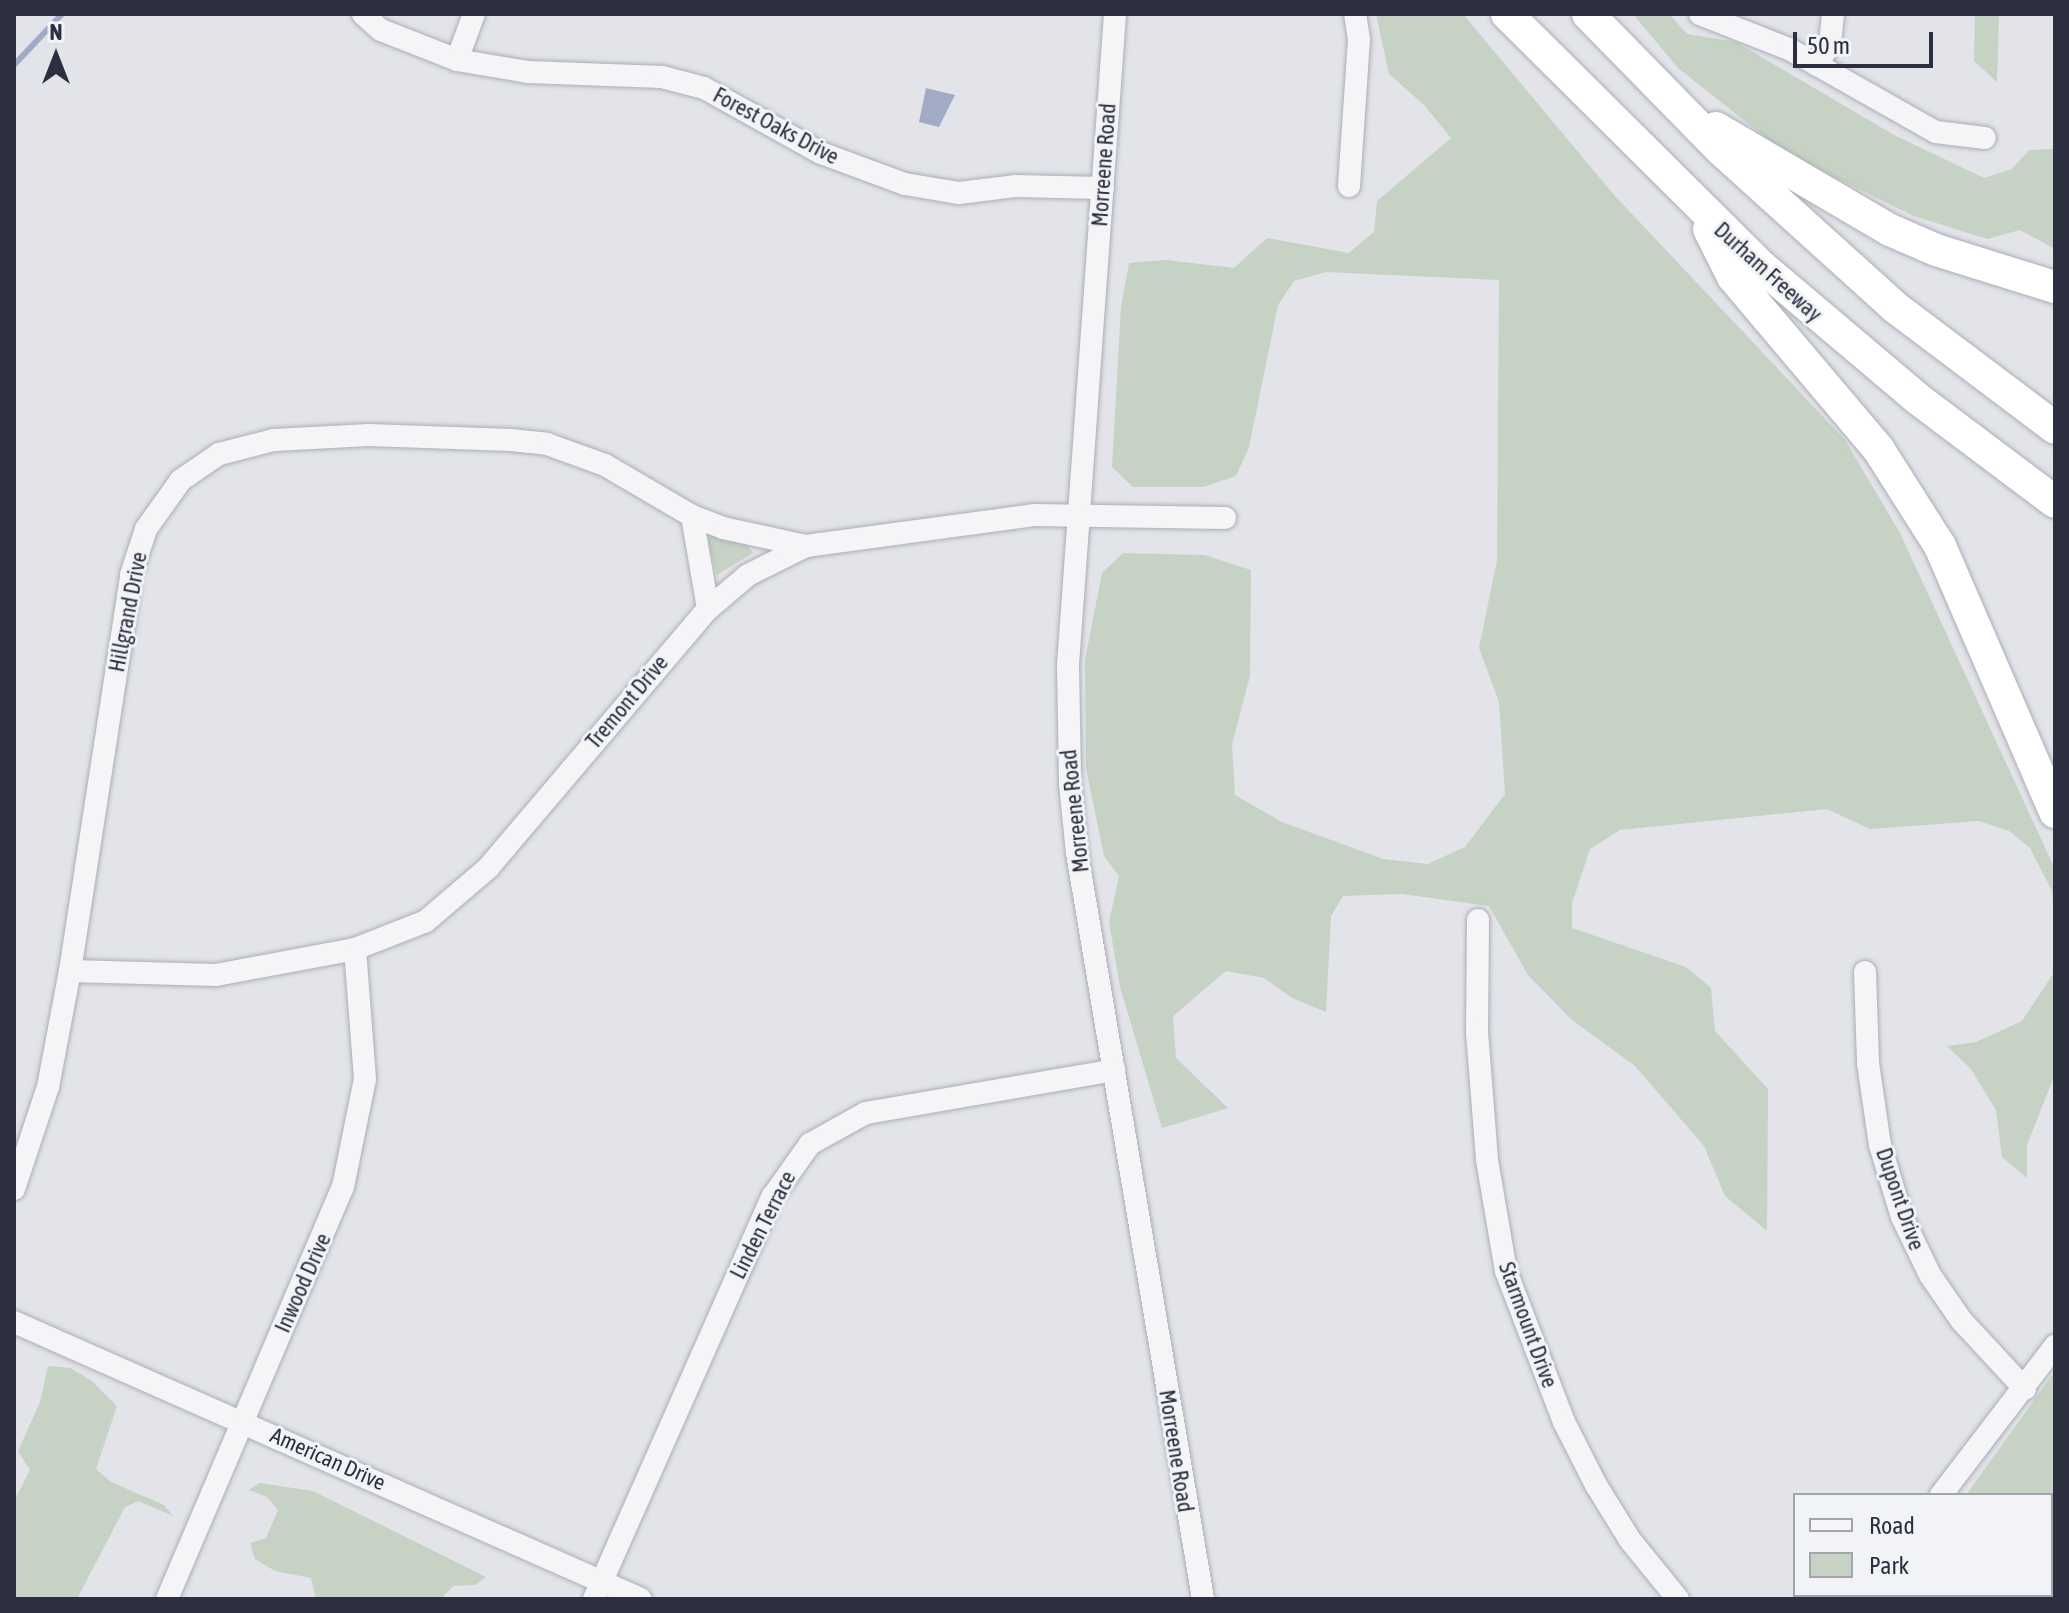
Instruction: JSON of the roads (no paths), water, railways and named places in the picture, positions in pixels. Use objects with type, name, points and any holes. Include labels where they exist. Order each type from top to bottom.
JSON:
[{"type":"highway","name":"Durham Freeway","points":[[1507,14],[1700,211],[1835,332],[2055,502]]},
{"type":"highway","points":[[1588,14],[1663,93],[1896,308],[2055,428]]},
{"type":"highway","points":[[1663,93],[1827,197],[1890,230],[1936,250],[2055,287]]},
{"type":"highway","points":[[1700,211],[1733,277],[1879,450],[1934,534],[1995,664],[2055,812]]},
{"type":"street","name":"Forest Oaks Drive","points":[[363,14],[381,30],[457,60],[528,72],[662,77],[704,88],[739,103],[821,153],[905,184],[959,193],[1015,186],[1103,188]]},
{"type":"street","points":[[457,60],[474,14]]},
{"type":"street","name":"Morreene Road","points":[[1115,14],[1068,665],[1071,791],[1114,1070],[1203,1599]]},
{"type":"street","points":[[1349,186],[1359,39],[1355,14]]},
{"type":"street","points":[[1700,14],[1817,65],[1936,132],[1985,138]]},
{"type":"street","points":[[1817,65],[1830,43],[1833,14]]},
{"type":"street","name":"Hillgrand Drive","points":[[14,1189],[48,1087],[70,971],[137,551],[160,504],[201,464],[219,454],[274,440],[425,435],[547,444],[605,465],[692,516],[766,541],[806,546]]},
{"type":"street","name":"Tremont Drive","points":[[70,971],[216,975],[355,949],[426,921],[488,868],[708,609],[748,575],[806,546],[1078,514],[1225,518]]},
{"type":"street","points":[[692,516],[708,609]]},
{"type":"street","name":"Starmount Drive","points":[[1478,920],[1477,1018],[1486,1146],[1506,1271],[1587,1467],[1621,1527],[1678,1599]]},
{"type":"street","name":"Inwood Drive","points":[[167,1599],[324,1237],[354,1148],[365,1079],[355,949]]},
{"type":"street","name":"Dupont Drive","points":[[1865,972],[1868,1063],[1880,1145],[1902,1217],[1919,1257],[1953,1309],[2025,1389]]},
{"type":"street","name":"Linden Terrace","points":[[598,1590],[773,1196],[810,1144],[866,1113],[1114,1070]]},
{"type":"street","name":"American Drive","points":[[14,1322],[243,1421],[598,1590],[641,1599]]},
{"type":"street","points":[[1943,1493],[2055,1346]]},
{"type":"water","points":[[926,88],[955,95],[939,127],[919,122]]},
{"type":"waterway","points":[[14,65],[62,14]]}]
